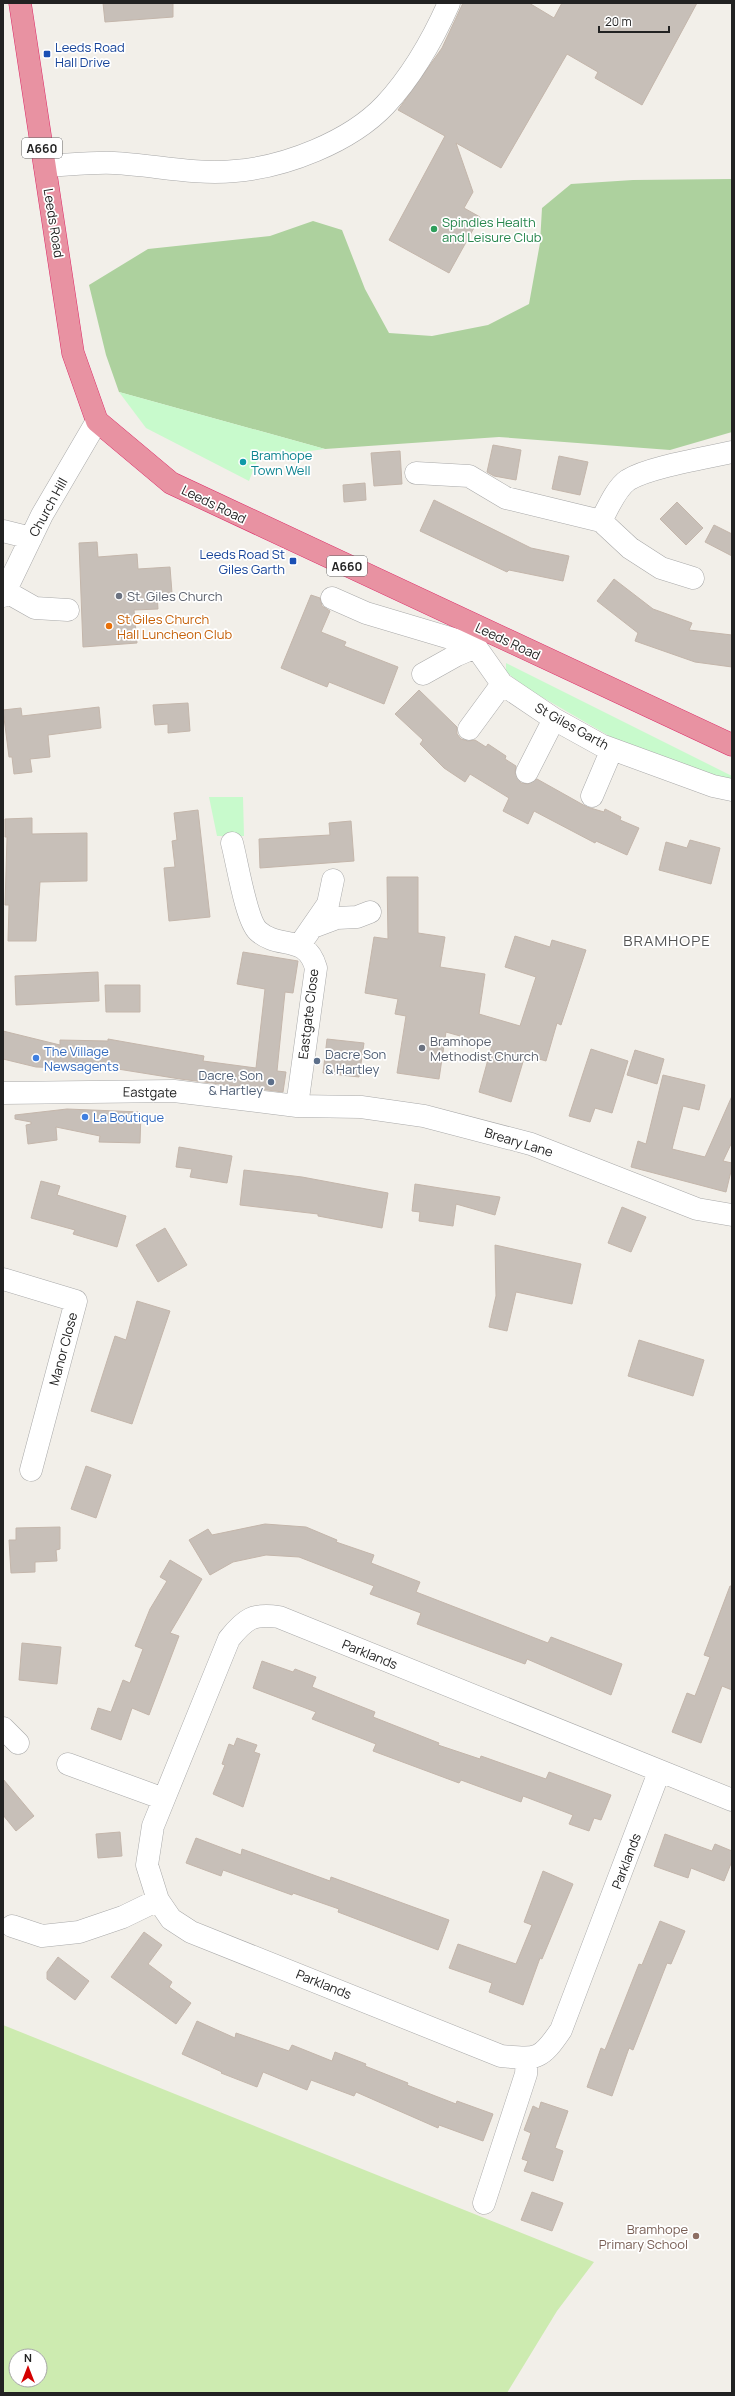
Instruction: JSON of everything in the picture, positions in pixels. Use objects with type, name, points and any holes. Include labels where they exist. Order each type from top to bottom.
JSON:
[{"type":"highway","name":"Leeds Road","points":[[20,3],[74,353],[97,421],[170,483],[475,638],[732,744]]},
{"type":"street","points":[[45,166],[114,163],[175,170],[234,171],[261,168],[290,160],[343,136],[384,106],[417,63],[449,3]]},
{"type":"street","name":"Church Hill","points":[[4,593],[31,538],[97,421]]},
{"type":"street","points":[[601,521],[616,494],[627,480],[649,472],[732,452]]},
{"type":"street","points":[[416,473],[469,476],[506,498],[601,521],[630,548],[661,568],[693,578]]},
{"type":"street","points":[[3,531],[31,538]]},
{"type":"street","points":[[4,593],[35,608],[68,610]]},
{"type":"street","points":[[332,598],[373,615],[460,641],[475,638]]},
{"type":"street","points":[[422,674],[457,655],[475,638]]},
{"type":"street","name":"St Giles Garth","points":[[475,638],[502,684],[554,719],[601,745],[713,786],[732,790]]},
{"type":"street","points":[[469,729],[502,684]]},
{"type":"street","points":[[527,772],[554,719]]},
{"type":"street","points":[[592,796],[612,749]]},
{"type":"street","name":"Eastgate Close","points":[[232,843],[250,916],[257,930],[269,938],[299,946],[312,955],[316,968],[297,1106]]},
{"type":"street","points":[[299,946],[328,904],[333,880]]},
{"type":"street","points":[[313,927],[337,918],[357,917],[370,912]]},
{"type":"street","name":"Eastgate","points":[[3,1093],[174,1091],[297,1106]]},
{"type":"street","name":"Breary Lane","points":[[297,1106],[361,1107],[424,1116],[531,1144],[697,1209],[732,1215]]},
{"type":"street","name":"Manor Close","points":[[3,1279],[76,1301],[31,1470]]},
{"type":"street","name":"Parklands","points":[[260,1614],[279,1616],[660,1772],[561,2030],[546,2052],[527,2058],[501,2056],[191,1932],[171,1919],[158,1900],[147,1865],[153,1826],[164,1799],[229,1639],[241,1624],[260,1614]]},
{"type":"street","points":[[68,1764],[164,1799]]},
{"type":"street","points":[[660,1772],[732,1800]]},
{"type":"street","points":[[12,1926],[42,1936],[80,1932],[124,1917],[158,1900]]},
{"type":"street","points":[[484,2203],[526,2074],[527,2058]]},
{"type":"green space","points":[[732,179],[732,432],[670,450],[499,437],[325,449],[119,392],[106,355],[89,285],[148,249],[270,236],[313,221],[342,230],[365,289],[389,333],[432,336],[488,325],[529,304],[540,243],[542,208],[571,184],[633,180]]},
{"type":"green space","points":[[119,392],[325,449],[258,458],[249,481],[146,428]]},
{"type":"green space","points":[[506,663],[732,776],[732,782],[611,737],[528,689],[506,672]]},
{"type":"green space","points":[[209,797],[243,797],[244,836],[217,836]]},
{"type":"green space","points":[[3,2025],[594,2262],[557,2311],[507,2393],[3,2393]]},
{"type":"building","points":[[103,3],[173,3],[173,17],[105,22]]},
{"type":"building","points":[[463,3],[529,3],[554,18],[562,3],[697,3],[642,105],[595,78],[598,72],[567,54],[501,168],[456,143],[473,192],[464,208],[480,217],[449,273],[389,240],[445,136],[398,110],[442,48]]},
{"type":"building","points":[[493,445],[521,450],[516,480],[494,476],[487,472]]},
{"type":"building","points":[[400,451],[402,484],[374,486],[371,453]]},
{"type":"building","points":[[559,456],[588,462],[580,495],[552,489]]},
{"type":"building","points":[[365,483],[366,500],[344,502],[343,485]]},
{"type":"building","points":[[434,500],[531,548],[569,556],[563,581],[509,570],[507,572],[420,531]]},
{"type":"building","points":[[677,502],[703,528],[686,545],[660,519]]},
{"type":"building","points":[[714,525],[732,534],[732,556],[705,542]]},
{"type":"building","name":"St. Giles Church","points":[[97,542],[98,557],[137,554],[138,569],[170,567],[172,593],[157,594],[158,609],[134,610],[137,643],[83,647],[79,543]]},
{"type":"building","points":[[614,579],[653,609],[692,623],[689,630],[732,635],[732,667],[695,662],[635,641],[638,633],[597,601]]},
{"type":"building","points":[[311,595],[320,598],[322,606],[330,611],[321,632],[346,642],[344,646],[398,667],[384,704],[329,682],[327,687],[281,668]]},
{"type":"building","points":[[419,690],[457,727],[457,734],[461,739],[468,741],[475,740],[486,747],[488,744],[506,756],[505,759],[516,766],[515,773],[521,783],[528,784],[537,779],[587,807],[604,812],[605,809],[621,817],[620,820],[639,828],[627,855],[596,841],[595,843],[534,811],[528,824],[503,811],[509,798],[470,774],[465,782],[444,768],[420,744],[423,740],[395,714]]},
{"type":"building","points":[[188,703],[190,731],[168,733],[168,724],[155,725],[153,705]]},
{"type":"building","points":[[99,707],[101,728],[48,735],[50,757],[30,759],[32,772],[14,774],[12,757],[9,757],[3,710],[21,708],[22,716]]},
{"type":"building","points":[[198,810],[210,917],[169,921],[164,868],[175,867],[172,841],[177,840],[174,813]]},
{"type":"building","points":[[32,818],[32,834],[87,833],[87,881],[40,882],[36,941],[8,941],[9,905],[5,905],[7,837],[5,837],[5,819]]},
{"type":"building","points":[[351,821],[354,861],[260,868],[259,839],[330,835],[329,823]]},
{"type":"building","points":[[690,840],[720,848],[711,884],[659,870],[666,842],[687,848]]},
{"type":"building","points":[[387,877],[418,877],[418,933],[445,937],[440,967],[485,974],[479,1014],[520,1026],[536,977],[505,967],[515,936],[550,947],[552,940],[586,950],[561,1025],[557,1023],[546,1061],[525,1055],[511,1102],[479,1092],[492,1045],[446,1032],[439,1079],[397,1073],[406,1016],[395,1014],[398,999],[365,993],[374,937],[388,939]]},
{"type":"building","points":[[243,952],[298,961],[293,993],[285,992],[277,1071],[286,1072],[283,1092],[180,1079],[99,1066],[99,1069],[36,1067],[3,1059],[3,1031],[60,1045],[60,1040],[108,1041],[108,1039],[204,1056],[203,1061],[256,1068],[265,989],[237,984]]},
{"type":"building","points":[[98,972],[99,1001],[16,1005],[15,976]]},
{"type":"building","points":[[105,985],[140,985],[140,1012],[106,1012]]},
{"type":"building","points":[[327,1039],[364,1043],[359,1077],[323,1073]]},
{"type":"building","points":[[591,1049],[628,1061],[612,1113],[595,1108],[590,1122],[569,1116]]},
{"type":"building","points":[[635,1050],[664,1059],[657,1084],[627,1075]]},
{"type":"building","points":[[663,1075],[705,1085],[699,1110],[683,1106],[672,1149],[705,1157],[732,1096],[732,1142],[723,1161],[732,1163],[726,1192],[631,1167],[638,1141],[646,1144]]},
{"type":"building","points":[[67,1109],[141,1112],[140,1143],[99,1142],[100,1136],[56,1127],[57,1140],[28,1144],[26,1125],[31,1124],[31,1122],[15,1119],[15,1115]]},
{"type":"building","points":[[179,1147],[232,1156],[227,1183],[190,1177],[192,1169],[176,1167]]},
{"type":"building","points":[[244,1170],[302,1177],[388,1193],[382,1228],[318,1216],[318,1214],[240,1205]]},
{"type":"building","points":[[41,1181],[60,1186],[57,1195],[126,1216],[117,1247],[73,1234],[75,1230],[31,1218]]},
{"type":"building","points":[[415,1184],[500,1197],[495,1215],[456,1204],[453,1226],[419,1221],[420,1212],[412,1211]]},
{"type":"building","points":[[622,1207],[646,1217],[631,1252],[608,1243]]},
{"type":"building","points":[[165,1228],[187,1265],[158,1282],[136,1245]]},
{"type":"building","points":[[495,1245],[581,1264],[572,1304],[516,1292],[507,1331],[489,1327],[496,1296]]},
{"type":"building","points":[[137,1301],[170,1311],[132,1424],[91,1411],[115,1336],[126,1340]]},
{"type":"building","points":[[639,1340],[704,1360],[693,1396],[628,1376]]},
{"type":"building","points":[[86,1466],[111,1475],[96,1518],[71,1509]]},
{"type":"building","points":[[265,1524],[306,1527],[337,1540],[336,1542],[374,1555],[371,1563],[420,1582],[416,1592],[548,1643],[551,1637],[622,1664],[611,1695],[527,1659],[525,1664],[417,1624],[421,1613],[370,1594],[374,1586],[299,1557],[266,1555],[233,1562],[210,1575],[189,1540],[208,1529],[212,1535]]},
{"type":"building","points":[[60,1527],[60,1549],[56,1550],[57,1561],[35,1562],[35,1572],[11,1573],[9,1540],[16,1540],[16,1528]]},
{"type":"building","points":[[170,1560],[202,1579],[170,1633],[179,1636],[149,1715],[132,1708],[121,1740],[91,1729],[98,1708],[111,1712],[123,1680],[130,1683],[143,1649],[135,1646],[150,1609],[167,1581],[160,1577]]},
{"type":"building","points":[[730,1586],[732,1586],[732,1690],[722,1686],[701,1743],[672,1732],[687,1693],[695,1696],[710,1657],[704,1655]]},
{"type":"building","points":[[22,1643],[61,1647],[57,1684],[19,1680]]},
{"type":"building","points":[[262,1661],[293,1672],[295,1669],[316,1677],[312,1687],[375,1712],[373,1717],[439,1743],[438,1745],[480,1759],[481,1756],[546,1779],[549,1772],[611,1795],[601,1820],[594,1818],[589,1831],[569,1824],[573,1815],[523,1796],[521,1802],[461,1780],[459,1783],[373,1751],[376,1744],[312,1719],[316,1712],[253,1688]]},
{"type":"building","points":[[237,1738],[257,1745],[254,1752],[260,1754],[243,1807],[213,1794],[225,1765],[222,1764],[229,1744],[234,1746]]},
{"type":"building","points":[[3,1779],[34,1816],[16,1831],[3,1815]]},
{"type":"building","points":[[120,1832],[122,1856],[98,1858],[96,1834]]},
{"type":"building","points":[[665,1834],[712,1851],[715,1844],[732,1851],[732,1861],[724,1881],[691,1868],[688,1878],[654,1866]]},
{"type":"building","points":[[196,1838],[241,1855],[242,1849],[330,1881],[331,1877],[449,1920],[438,1950],[338,1912],[339,1909],[293,1893],[292,1895],[223,1870],[221,1876],[186,1863]]},
{"type":"building","points":[[543,1871],[573,1884],[542,1959],[540,1958],[523,2005],[489,1992],[492,1983],[449,1968],[458,1944],[516,1964],[532,1925],[524,1922]]},
{"type":"building","points":[[660,1921],[685,1931],[671,1964],[667,1963],[633,2050],[629,2048],[612,2096],[587,2087],[601,2048],[605,2050],[639,1964],[642,1965]]},
{"type":"building","points":[[144,1932],[162,1945],[148,1964],[172,1982],[169,1987],[191,2003],[176,2024],[111,1977]]},
{"type":"building","points":[[58,1957],[89,1981],[75,2000],[47,1979],[47,1972]]},
{"type":"building","points":[[197,2021],[235,2038],[236,2033],[289,2051],[292,2045],[332,2061],[335,2052],[408,2083],[407,2085],[456,2104],[457,2101],[493,2114],[483,2141],[439,2125],[438,2128],[356,2092],[354,2096],[311,2080],[307,2090],[263,2072],[257,2087],[221,2073],[222,2072],[182,2054]]},
{"type":"building","points":[[541,2102],[568,2111],[555,2148],[563,2151],[553,2181],[524,2171],[528,2161],[522,2159],[531,2133],[524,2130],[533,2106],[539,2109]]},
{"type":"building","points":[[532,2192],[563,2203],[552,2231],[521,2220]]},
{"type":"place","name":"Leeds Road Hall Drive","points":[[47,54]]},
{"type":"place","name":"Spindles Health and Leisure Club","points":[[434,229]]},
{"type":"place","name":"Bramhope Town Well","points":[[243,462]]},
{"type":"place","name":"Leeds Road St Giles Garth","points":[[293,561]]},
{"type":"place","name":"St. Giles Church","points":[[119,596]]},
{"type":"place","name":"St Giles Church Hall Luncheon Club","points":[[109,626]]},
{"type":"place","name":"Bramhope Methodist Church","points":[[422,1048]]},
{"type":"place","name":"The Village Newsagents","points":[[36,1058]]},
{"type":"place","name":"Dacre Son & Hartley","points":[[317,1061]]},
{"type":"place","name":"Dacre, Son & Hartley","points":[[271,1082]]},
{"type":"place","name":"La Boutique","points":[[85,1117]]},
{"type":"place","name":"Bramhope Primary School","points":[[696,2236]]},
{"type":"district","name":"BRAMHOPE","points":[[667,940]]}]
